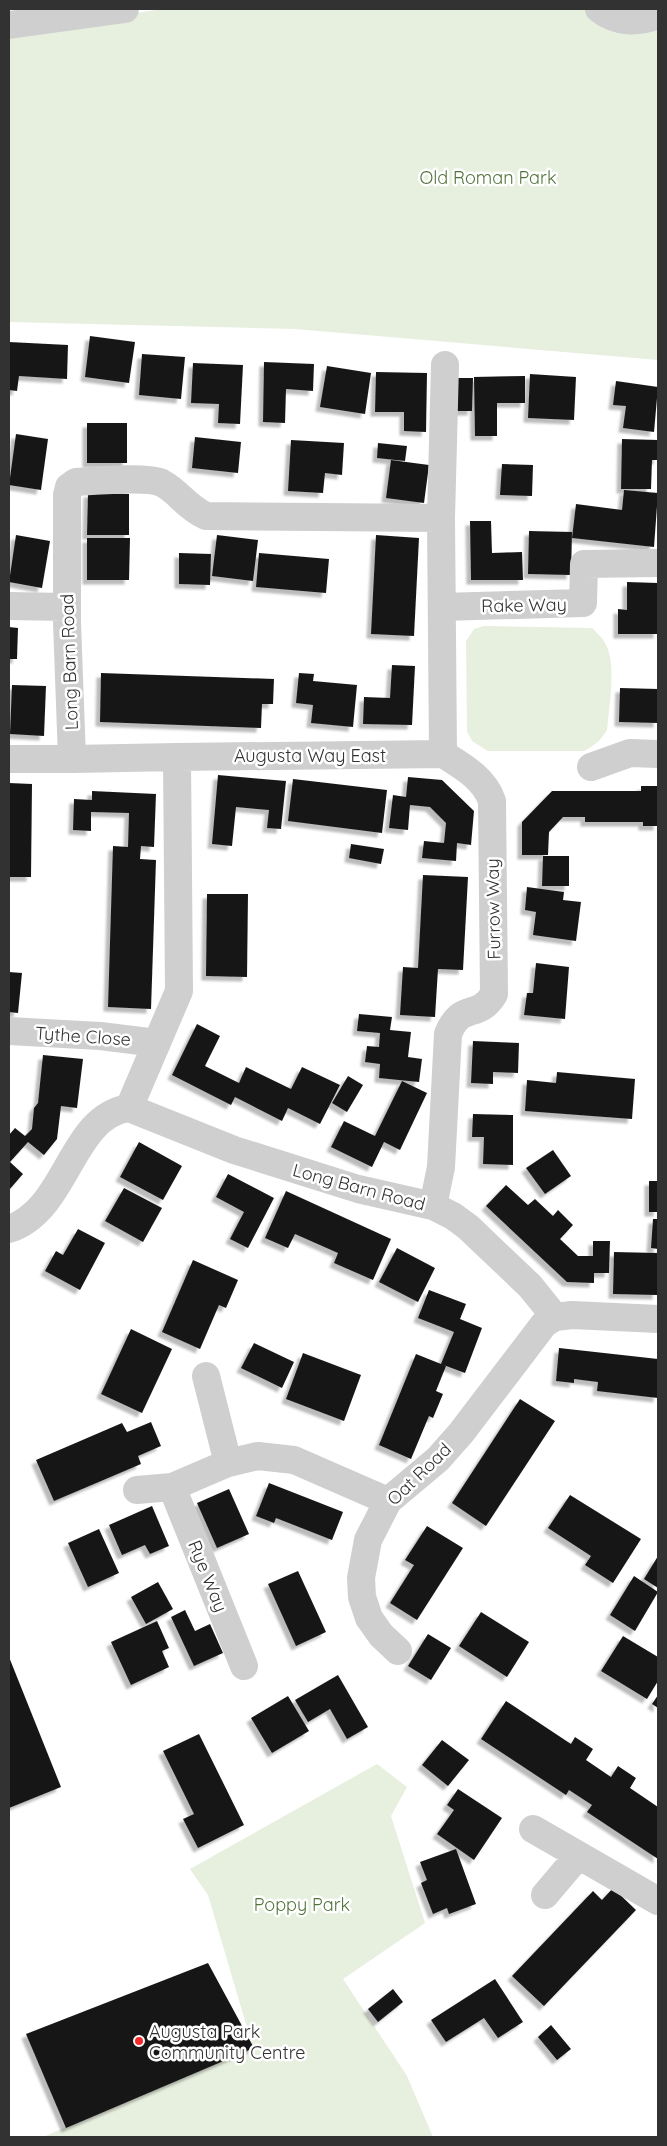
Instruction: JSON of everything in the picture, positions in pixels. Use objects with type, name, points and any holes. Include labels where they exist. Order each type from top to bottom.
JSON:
[{"type":"street","points":[[9,25],[125,9]]},
{"type":"street","points":[[599,9],[623,20],[643,21],[658,15]]},
{"type":"street","points":[[443,754],[442,518],[445,365]]},
{"type":"street","name":"Long Barn Road","points":[[72,759],[67,607],[67,496],[69,487],[76,482],[147,480],[160,482],[194,510],[206,516],[442,518]]},
{"type":"street","name":"Rake Way","points":[[442,607],[583,603],[584,564],[658,563]]},
{"type":"street","points":[[9,606],[67,607]]},
{"type":"street","points":[[591,767],[630,753],[658,754]]},
{"type":"street","name":"Augusta Way East","points":[[177,757],[443,754]]},
{"type":"street","name":"Furrow Way","points":[[433,1206],[441,1168],[448,1034],[453,1021],[462,1014],[482,1009],[488,1004],[494,994],[492,801],[475,776],[443,754]]},
{"type":"street","points":[[9,760],[177,757],[180,985],[175,1003],[129,1108],[114,1112],[93,1129],[44,1205],[24,1223],[9,1229]]},
{"type":"street","name":"Tythe Close","points":[[9,1031],[100,1036],[157,1043]]},
{"type":"street","name":"Long Barn Road","points":[[129,1108],[198,1137],[277,1164],[358,1189],[433,1206],[452,1216],[476,1233],[530,1286],[555,1317]]},
{"type":"street","points":[[555,1317],[572,1315],[658,1319]]},
{"type":"street","name":"Oat Road","points":[[398,1651],[380,1635],[369,1618],[362,1597],[361,1578],[368,1540],[388,1501],[438,1459],[461,1433],[528,1343],[544,1324],[555,1317]]},
{"type":"street","points":[[206,1376],[228,1463]]},
{"type":"street","points":[[137,1490],[172,1487],[228,1463],[258,1456],[294,1460],[388,1501]]},
{"type":"street","name":"Rye Way","points":[[172,1487],[244,1666]]},
{"type":"street","points":[[533,1829],[658,1902]]},
{"type":"street","points":[[545,1895],[578,1856]]},
{"type":"green space","name":"Old Roman Park","points":[[162,9],[606,9],[658,12],[658,360],[295,329],[9,322],[9,33]]},
{"type":"green space","points":[[484,626],[592,628],[603,639],[610,655],[611,665],[607,730],[600,740],[584,751],[488,751],[472,741],[467,731],[466,641],[474,629]]},
{"type":"green space","name":"Poppy Park","points":[[377,1764],[407,1787],[391,1816],[425,1923],[343,1979],[407,2076],[433,2137],[43,2137],[253,2048],[208,1895],[190,1869]]},
{"type":"building","points":[[90,336],[135,342],[129,383],[85,377]]},
{"type":"building","points":[[9,342],[68,345],[67,379],[19,376],[17,391],[9,390]]},
{"type":"building","points":[[142,354],[185,357],[181,399],[139,395]]},
{"type":"building","points":[[264,362],[314,364],[313,391],[286,389],[285,423],[263,422]]},
{"type":"building","points":[[193,363],[243,365],[240,424],[218,423],[219,404],[191,403]]},
{"type":"building","points":[[327,366],[371,373],[365,414],[320,407]]},
{"type":"building","points":[[376,372],[427,373],[426,432],[404,431],[404,412],[375,412]]},
{"type":"building","points":[[530,374],[576,377],[574,420],[528,418]]},
{"type":"building","points":[[525,376],[525,403],[497,403],[497,436],[475,436],[474,377]]},
{"type":"building","points":[[453,378],[473,378],[472,411],[453,411]]},
{"type":"building","points":[[616,381],[658,387],[654,432],[623,428],[626,406],[613,405]]},
{"type":"building","points":[[87,423],[127,423],[127,463],[87,463]]},
{"type":"building","points":[[16,434],[48,439],[41,490],[9,485]]},
{"type":"building","points":[[195,437],[241,442],[238,473],[192,468]]},
{"type":"building","points":[[622,439],[658,440],[658,460],[652,460],[651,489],[621,489]]},
{"type":"building","points":[[291,440],[344,443],[342,475],[325,473],[323,493],[288,491]]},
{"type":"building","points":[[378,443],[407,446],[405,461],[377,458]]},
{"type":"building","points":[[391,460],[429,465],[424,503],[386,498]]},
{"type":"building","points":[[502,464],[533,465],[532,496],[500,495]]},
{"type":"building","points":[[624,490],[658,493],[654,547],[572,538],[576,504],[622,510]]},
{"type":"building","points":[[88,493],[129,494],[129,535],[87,535]]},
{"type":"building","points":[[470,521],[491,521],[492,553],[522,552],[523,580],[471,580]]},
{"type":"building","points":[[529,531],[572,532],[571,575],[528,574]]},
{"type":"building","points":[[16,535],[50,541],[42,588],[9,582]]},
{"type":"building","points":[[217,535],[258,540],[253,581],[212,576]]},
{"type":"building","points":[[376,535],[419,538],[414,636],[371,634]]},
{"type":"building","points":[[87,538],[130,538],[129,580],[87,580]]},
{"type":"building","points":[[179,553],[211,554],[210,585],[179,584]]},
{"type":"building","points":[[259,553],[329,559],[326,593],[256,587]]},
{"type":"building","points":[[627,582],[658,583],[658,634],[618,634],[618,609],[627,610]]},
{"type":"building","points":[[9,627],[18,628],[17,659],[9,659]]},
{"type":"building","points":[[392,665],[415,666],[412,725],[363,724],[364,697],[390,698]]},
{"type":"building","points":[[101,673],[274,679],[273,704],[262,704],[261,728],[100,722]]},
{"type":"building","points":[[299,673],[314,674],[313,681],[357,685],[353,727],[311,723],[313,705],[296,703]]},
{"type":"building","points":[[12,685],[46,686],[44,736],[10,734]]},
{"type":"building","points":[[620,688],[658,689],[658,723],[619,722]]},
{"type":"building","points":[[218,775],[286,781],[281,829],[267,828],[269,810],[236,807],[232,846],[212,844]]},
{"type":"building","points":[[408,777],[442,780],[474,811],[471,845],[457,843],[456,861],[422,858],[424,841],[444,843],[446,823],[430,807],[410,805],[408,830],[389,828],[393,795],[406,797]]},
{"type":"building","points":[[293,779],[387,790],[382,833],[288,821]]},
{"type":"building","points":[[9,783],[32,784],[31,877],[9,877]]},
{"type":"building","points":[[641,786],[658,786],[658,826],[643,826],[643,822],[585,822],[585,817],[563,817],[549,832],[548,855],[522,855],[522,822],[552,791],[641,791]]},
{"type":"building","points":[[92,791],[156,794],[154,847],[141,846],[140,859],[156,860],[151,1009],[108,1007],[113,846],[128,847],[129,813],[91,812],[91,831],[73,830],[74,799],[92,800]]},
{"type":"building","points":[[351,844],[384,849],[381,864],[349,858]]},
{"type":"building","points":[[543,856],[569,856],[569,886],[542,886]]},
{"type":"building","points":[[423,875],[468,877],[463,970],[438,969],[435,1017],[400,1015],[403,967],[418,968]]},
{"type":"building","points":[[527,887],[564,892],[563,900],[581,902],[576,941],[533,935],[536,912],[525,910]]},
{"type":"building","points":[[207,894],[248,894],[247,977],[206,976]]},
{"type":"building","points":[[536,963],[569,967],[565,1019],[524,1015],[527,993],[533,993]]},
{"type":"building","points":[[9,972],[22,973],[18,1013],[9,1012]]},
{"type":"building","points":[[359,1014],[392,1017],[390,1030],[411,1032],[408,1057],[422,1059],[419,1082],[379,1078],[380,1064],[365,1062],[367,1046],[379,1047],[380,1033],[357,1031]]},
{"type":"building","points":[[197,1024],[220,1036],[205,1066],[239,1083],[246,1067],[291,1089],[302,1067],[340,1085],[320,1124],[288,1108],[282,1121],[235,1097],[231,1105],[172,1075]]},
{"type":"building","points":[[473,1041],[519,1043],[518,1073],[493,1072],[493,1084],[471,1083]]},
{"type":"building","points":[[43,1055],[83,1059],[77,1108],[61,1106],[57,1139],[44,1155],[28,1142],[10,1162],[23,1174],[9,1190],[9,1135],[15,1128],[25,1136],[32,1129],[34,1108],[38,1103]]},
{"type":"building","points":[[557,1072],[635,1079],[632,1119],[525,1111],[527,1080],[556,1083]]},
{"type":"building","points":[[348,1076],[363,1085],[347,1112],[332,1103]]},
{"type":"building","points":[[402,1081],[427,1093],[400,1150],[384,1142],[372,1167],[331,1147],[344,1121],[375,1136]]},
{"type":"building","points":[[473,1114],[513,1115],[513,1165],[483,1164],[484,1137],[472,1137]]},
{"type":"building","points":[[139,1142],[182,1166],[163,1200],[120,1177]]},
{"type":"building","points":[[553,1150],[571,1176],[545,1194],[526,1168]]},
{"type":"building","points":[[228,1174],[274,1198],[248,1248],[230,1239],[244,1212],[216,1197]]},
{"type":"building","points":[[649,1181],[658,1181],[658,1212],[649,1212]]},
{"type":"building","points":[[506,1185],[528,1205],[535,1199],[553,1216],[558,1210],[573,1225],[560,1239],[578,1256],[593,1256],[593,1241],[610,1241],[609,1273],[594,1273],[594,1283],[567,1282],[486,1206]]},
{"type":"building","points":[[124,1188],[162,1208],[143,1242],[105,1221]]},
{"type":"building","points":[[286,1191],[391,1239],[373,1280],[334,1263],[338,1253],[295,1234],[288,1248],[265,1238]]},
{"type":"building","points":[[653,1219],[658,1219],[658,1249],[651,1248]]},
{"type":"building","points":[[78,1229],[105,1243],[80,1290],[45,1271],[56,1251],[63,1255]]},
{"type":"building","points":[[397,1248],[435,1268],[418,1302],[379,1282]]},
{"type":"building","points":[[614,1252],[658,1253],[657,1295],[613,1294]]},
{"type":"building","points":[[193,1260],[238,1280],[226,1308],[219,1305],[200,1349],[162,1332]]},
{"type":"building","points":[[429,1290],[466,1304],[460,1319],[482,1328],[465,1373],[441,1364],[454,1332],[418,1318]]},
{"type":"building","points":[[131,1329],[172,1349],[142,1413],[101,1394]]},
{"type":"building","points":[[254,1343],[294,1362],[282,1388],[241,1368]]},
{"type":"building","points":[[559,1348],[658,1359],[658,1398],[597,1391],[598,1382],[574,1379],[574,1383],[556,1381]]},
{"type":"building","points":[[303,1353],[361,1375],[344,1421],[286,1399]]},
{"type":"building","points":[[416,1354],[446,1366],[436,1391],[443,1394],[433,1418],[429,1416],[411,1459],[379,1445]]},
{"type":"building","points":[[520,1399],[555,1421],[486,1526],[452,1503]]},
{"type":"building","points":[[151,1422],[161,1446],[138,1456],[141,1464],[54,1501],[36,1460],[122,1423],[127,1432]]},
{"type":"building","points":[[269,1483],[343,1512],[332,1540],[276,1518],[274,1523],[256,1516]]},
{"type":"building","points":[[229,1489],[249,1534],[217,1548],[197,1503]]},
{"type":"building","points":[[570,1495],[641,1539],[613,1583],[585,1565],[591,1556],[548,1528]]},
{"type":"building","points":[[152,1506],[169,1546],[150,1554],[145,1545],[122,1555],[109,1525]]},
{"type":"building","points":[[427,1526],[463,1548],[417,1620],[390,1603],[414,1565],[405,1560]]},
{"type":"building","points":[[99,1529],[119,1573],[88,1587],[68,1543]]},
{"type":"building","points":[[658,1556],[658,1588],[644,1579]]},
{"type":"building","points":[[298,1571],[326,1632],[296,1646],[268,1584]]},
{"type":"building","points":[[634,1576],[658,1592],[635,1631],[610,1615]]},
{"type":"building","points":[[158,1582],[173,1609],[146,1624],[131,1597]]},
{"type":"building","points":[[185,1610],[195,1631],[210,1624],[223,1653],[194,1666],[171,1617]]},
{"type":"building","points":[[481,1612],[529,1642],[507,1677],[459,1646]]},
{"type":"building","points":[[157,1621],[169,1648],[162,1651],[169,1667],[131,1685],[111,1642]]},
{"type":"building","points":[[428,1634],[451,1648],[431,1680],[408,1666]]},
{"type":"building","points":[[623,1636],[658,1657],[658,1681],[647,1699],[601,1671]]},
{"type":"building","points":[[9,1657],[61,1787],[9,1808]]},
{"type":"building","points":[[338,1675],[368,1727],[347,1739],[330,1709],[308,1722],[295,1700]]},
{"type":"building","points":[[658,1695],[658,1708],[652,1704]]},
{"type":"building","points":[[288,1696],[309,1731],[272,1753],[251,1718]]},
{"type":"building","points":[[506,1701],[571,1744],[575,1737],[593,1749],[586,1760],[611,1777],[618,1766],[636,1778],[630,1788],[658,1807],[658,1859],[587,1812],[592,1805],[569,1790],[566,1795],[481,1739]]},
{"type":"building","points":[[199,1734],[244,1825],[198,1848],[183,1819],[194,1814],[163,1751]]},
{"type":"building","points":[[442,1740],[469,1760],[448,1786],[422,1765]]},
{"type":"building","points":[[458,1789],[502,1818],[474,1860],[437,1834],[454,1810],[447,1805]]},
{"type":"building","points":[[456,1849],[476,1904],[449,1914],[447,1908],[433,1914],[421,1883],[427,1880],[420,1862]]},
{"type":"building","points":[[613,1888],[636,1910],[544,2006],[512,1976],[593,1891],[602,1900]]},
{"type":"building","name":"Augusta Park Community Centre","points":[[208,1963],[254,2048],[66,2128],[26,2034]]},
{"type":"building","points":[[495,1979],[523,2022],[498,2038],[484,2018],[446,2042],[431,2020]]},
{"type":"building","points":[[393,1989],[403,2002],[378,2022],[368,2009]]},
{"type":"building","points":[[551,2025],[571,2049],[557,2060],[538,2037]]},
{"type":"place","name":"Augusta Park Community Centre","points":[[139,2041]]}]
